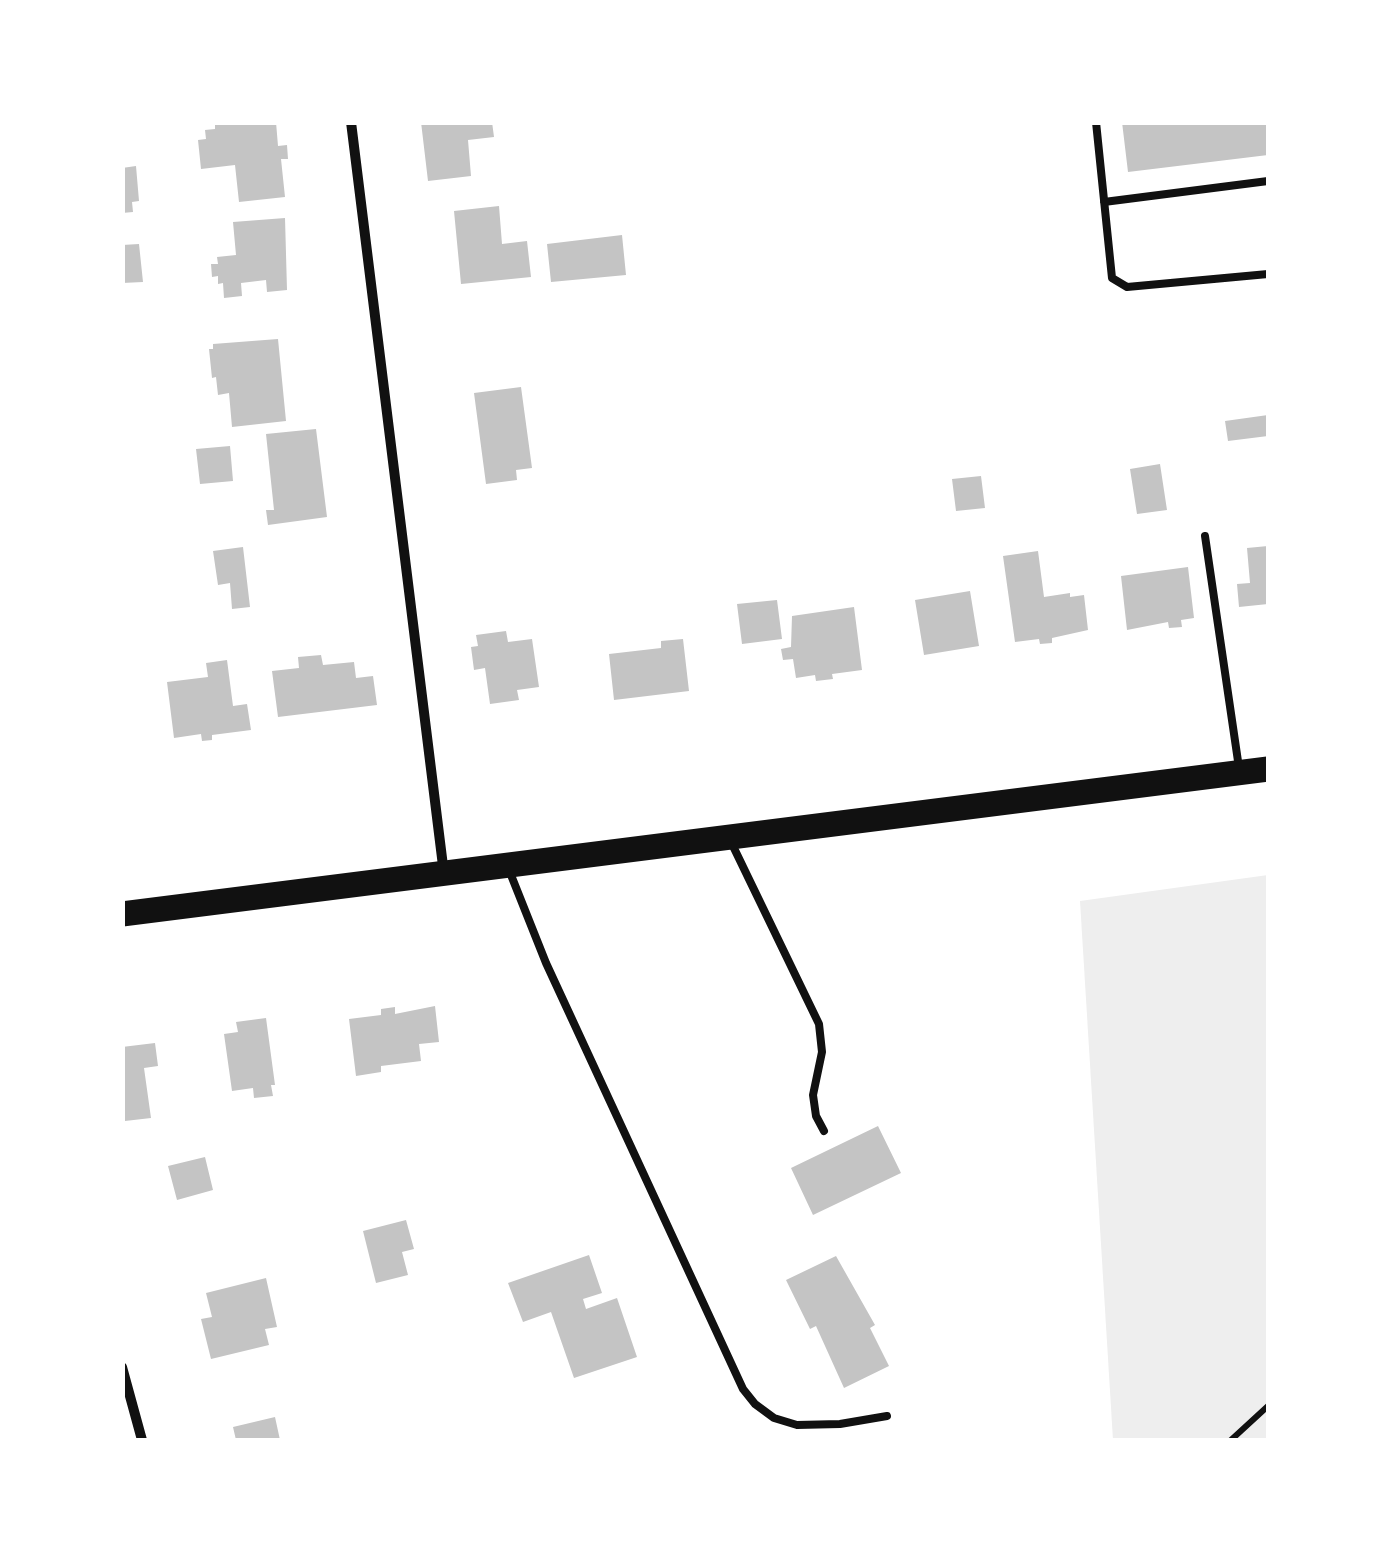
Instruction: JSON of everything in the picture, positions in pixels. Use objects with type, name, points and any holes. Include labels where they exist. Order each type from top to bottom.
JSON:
[{"type":"main road","points":[[122,914],[1268,769]]},
{"type":"street","points":[[351,122],[444,875]]},
{"type":"street","points":[[122,1367],[142,1440]]},
{"type":"lane","points":[[1096,122],[1112,278],[1126,288],[1268,274]]},
{"type":"lane","points":[[1104,202],[1268,181]]},
{"type":"lane","points":[[1205,536],[1240,773]]},
{"type":"lane","points":[[729,838],[820,1024],[822,1052],[813,1095],[816,1116],[824,1130]]},
{"type":"lane","points":[[508,866],[546,963],[744,1389],[755,1404],[774,1418],[797,1425],[840,1424],[887,1416]]},
{"type":"path","points":[[1230,1440],[1268,1406]]},
{"type":"shaded area","points":[[1268,875],[1268,1440],[1113,1440],[1080,901]]},
{"type":"building","points":[[215,122],[276,122],[278,146],[287,145],[288,159],[281,159],[285,197],[239,202],[235,165],[201,169],[198,140],[206,139],[205,130],[215,129]]},
{"type":"building","points":[[421,122],[492,122],[494,137],[468,140],[471,176],[428,181]]},
{"type":"building","points":[[1122,122],[1268,122],[1268,155],[1128,172]]},
{"type":"building","points":[[136,166],[139,201],[132,202],[133,212],[122,213],[122,168]]},
{"type":"building","points":[[499,206],[502,244],[527,241],[531,277],[461,284],[454,211]]},
{"type":"building","points":[[285,218],[287,290],[267,292],[266,280],[241,283],[242,296],[224,298],[223,283],[218,284],[218,276],[212,277],[211,264],[218,264],[217,257],[236,255],[233,222]]},
{"type":"building","points":[[622,235],[626,275],[551,282],[547,244]]},
{"type":"building","points":[[139,244],[143,282],[122,283],[122,245]]},
{"type":"building","points":[[278,339],[286,421],[232,427],[229,393],[218,395],[209,349],[213,349],[213,344]]},
{"type":"building","points":[[521,387],[532,468],[516,470],[517,480],[486,484],[474,393]]},
{"type":"building","points":[[1268,415],[1268,436],[1228,441],[1225,421]]},
{"type":"building","points":[[316,429],[327,517],[268,525],[266,510],[274,510],[266,434]]},
{"type":"building","points":[[230,446],[233,481],[200,484],[196,449]]},
{"type":"building","points":[[1160,464],[1167,510],[1137,514],[1130,469]]},
{"type":"building","points":[[981,476],[985,508],[956,511],[952,479]]},
{"type":"building","points":[[1268,546],[1268,604],[1239,607],[1237,584],[1250,583],[1247,548]]},
{"type":"building","points":[[243,547],[250,607],[232,609],[230,583],[218,585],[213,551]]},
{"type":"building","points":[[1038,551],[1044,597],[1084,595],[1088,630],[1052,638],[1052,643],[1040,644],[1039,639],[1015,642],[1003,556]]},
{"type":"building","points":[[1188,567],[1194,618],[1181,620],[1182,627],[1169,628],[1168,622],[1127,630],[1121,576]]},
{"type":"building","points":[[970,591],[979,646],[924,655],[915,600]]},
{"type":"building","points":[[777,600],[782,639],[742,644],[737,604]]},
{"type":"building","points":[[854,607],[862,670],[832,674],[833,679],[816,681],[815,675],[796,678],[793,659],[783,660],[781,649],[791,647],[792,616]]},
{"type":"building","points":[[506,631],[508,642],[532,639],[539,687],[517,690],[519,700],[490,704],[485,668],[474,670],[471,647],[478,646],[476,635]]},
{"type":"building","points":[[683,639],[689,691],[614,700],[609,654],[661,648],[661,641]]},
{"type":"building","points":[[321,655],[323,665],[354,662],[356,678],[373,676],[377,705],[278,717],[272,671],[299,668],[298,657]]},
{"type":"building","points":[[227,660],[233,706],[247,704],[251,730],[212,735],[212,740],[202,741],[201,734],[174,738],[167,682],[208,677],[206,663]]},
{"type":"building","points":[[435,1006],[439,1042],[419,1044],[421,1061],[381,1066],[381,1072],[356,1076],[349,1019],[381,1015],[381,1009],[395,1007],[395,1014]]},
{"type":"building","points":[[266,1018],[275,1085],[271,1085],[273,1096],[254,1098],[253,1088],[232,1091],[224,1034],[238,1032],[236,1022]]},
{"type":"building","points":[[155,1043],[158,1066],[144,1068],[151,1118],[125,1121],[122,1047]]},
{"type":"building","points":[[878,1126],[901,1173],[813,1215],[791,1168]]},
{"type":"building","points":[[205,1157],[213,1190],[177,1200],[168,1166]]},
{"type":"building","points":[[406,1220],[414,1249],[402,1252],[408,1275],[376,1283],[363,1231]]},
{"type":"building","points":[[589,1255],[602,1293],[583,1299],[586,1309],[617,1298],[637,1357],[574,1378],[551,1312],[523,1322],[508,1283]]},
{"type":"building","points":[[836,1256],[875,1325],[870,1328],[889,1366],[844,1388],[816,1326],[810,1329],[786,1280]]},
{"type":"building","points":[[266,1278],[277,1327],[265,1329],[269,1345],[211,1359],[201,1319],[212,1317],[206,1293]]},
{"type":"building","points":[[275,1417],[280,1440],[236,1440],[233,1427]]}]
